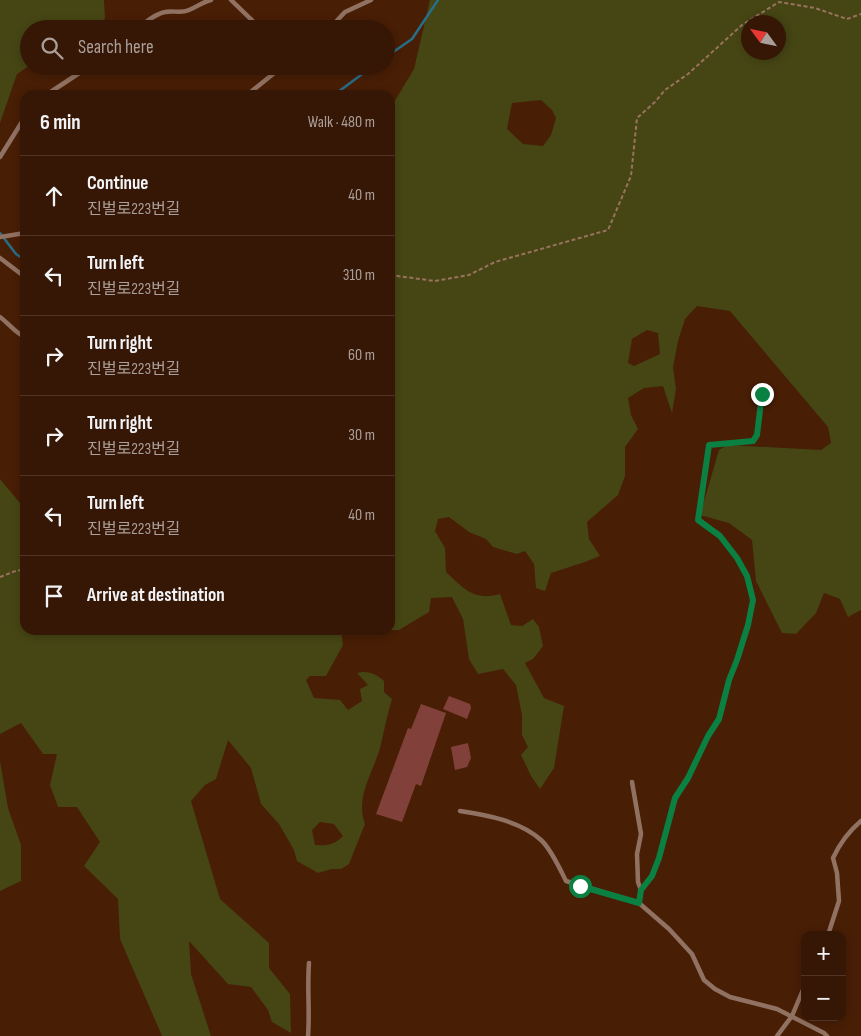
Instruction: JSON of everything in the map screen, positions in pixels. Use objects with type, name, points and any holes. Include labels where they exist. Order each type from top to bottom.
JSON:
[{"type":"lane","points":[[150,20],[167,11],[178,13],[211,0]]},
{"type":"lane","points":[[231,0],[252,20]]},
{"type":"lane","points":[[338,20],[345,12],[371,0]]},
{"type":"lane","points":[[54,90],[76,75]]},
{"type":"lane","points":[[253,90],[272,75]]},
{"type":"lane","points":[[0,157],[20,125]]},
{"type":"lane","points":[[0,237],[20,234]]},
{"type":"lane","points":[[0,258],[20,273]]},
{"type":"lane","points":[[0,317],[20,335]]},
{"type":"lane","points":[[641,890],[652,876],[659,858],[675,798],[688,778],[708,736],[719,719],[729,680],[748,625],[753,600],[747,576],[737,558],[720,536],[698,520],[709,445],[753,441],[757,435],[762,394]]},
{"type":"lane","points":[[632,782],[641,834],[637,854],[638,882],[641,890],[639,903]]},
{"type":"lane","points":[[460,811],[505,820],[523,828],[542,840],[566,881],[639,903],[669,929],[692,954],[704,980],[715,989],[730,997],[777,1009],[827,1036]]},
{"type":"lane","points":[[829,931],[838,901],[837,873],[833,858],[837,848],[861,820]]},
{"type":"lane","points":[[308,1036],[310,1008],[307,988],[309,963]]},
{"type":"lane","points":[[777,1036],[792,1016],[801,995]]},
{"type":"path","points":[[395,276],[435,281],[469,275],[494,262],[608,230],[631,176],[637,118],[665,90],[688,74],[742,26],[780,2],[815,8],[847,19],[861,14]]},
{"type":"path","points":[[0,577],[20,571]]},
{"type":"shaded area","points":[[0,0],[104,0],[104,20],[20,20],[20,72],[17,74],[0,123]]},
{"type":"shaded area","points":[[430,0],[861,0],[861,610],[848,617],[840,599],[824,593],[816,613],[796,634],[782,633],[756,581],[752,540],[729,523],[700,515],[719,450],[727,445],[821,450],[831,443],[828,427],[730,311],[697,306],[685,319],[678,341],[673,367],[676,389],[672,413],[663,386],[644,388],[628,398],[631,415],[638,429],[625,447],[625,476],[618,495],[587,522],[589,539],[600,556],[551,573],[545,591],[536,588],[534,564],[525,551],[517,554],[493,547],[486,539],[469,532],[449,517],[438,519],[435,531],[445,548],[446,572],[464,588],[476,595],[491,596],[500,594],[511,625],[522,626],[533,619],[539,627],[543,646],[533,659],[525,663],[544,698],[564,706],[554,768],[540,789],[531,776],[521,755],[528,747],[522,735],[522,715],[516,685],[503,669],[478,674],[469,659],[463,619],[452,597],[431,598],[429,612],[399,630],[395,630],[395,101],[414,69]],"holes":[[[541,100],[552,110],[556,118],[551,135],[543,146],[523,144],[507,129],[512,103]],[[647,330],[658,333],[660,354],[634,366],[628,363],[632,339]]]},
{"type":"shaded area","points":[[0,479],[20,503],[20,635],[342,635],[343,645],[326,676],[310,676],[306,680],[314,698],[340,700],[348,710],[362,701],[360,689],[368,685],[357,673],[368,672],[384,681],[384,692],[392,699],[380,748],[366,785],[362,804],[365,824],[349,864],[341,869],[332,869],[318,873],[297,861],[294,850],[279,824],[261,804],[251,768],[228,740],[216,779],[205,785],[191,801],[220,899],[269,943],[269,968],[290,994],[291,1033],[272,1022],[268,1010],[251,987],[228,984],[189,941],[191,974],[211,1036],[162,1036],[120,939],[118,899],[84,866],[100,842],[77,807],[58,807],[50,785],[57,754],[43,754],[21,723],[0,734]],"holes":[[[320,822],[334,824],[343,836],[330,844],[315,845],[312,830]]]},
{"type":"shaded area","points":[[0,761],[8,808],[21,845],[21,881],[0,891]]},
{"type":"building","points":[[449,696],[470,704],[471,708],[467,719],[443,709]]},
{"type":"building","points":[[421,704],[446,713],[421,786],[416,784],[402,822],[376,814],[408,728],[411,729]]},
{"type":"building","points":[[468,743],[471,758],[467,767],[455,770],[451,747]]},
{"type":"waterway","points":[[395,51],[412,39],[438,0]]},
{"type":"waterway","points":[[341,90],[361,75]]},
{"type":"waterway","points":[[0,233],[20,257]]},
{"type":"route","points":[[580,886],[639,903],[641,890],[652,876],[659,858],[675,798],[688,778],[708,736],[719,719],[729,680],[748,625],[753,600],[747,576],[737,558],[720,536],[698,520],[709,445],[753,441],[757,435],[762,394]]}]
